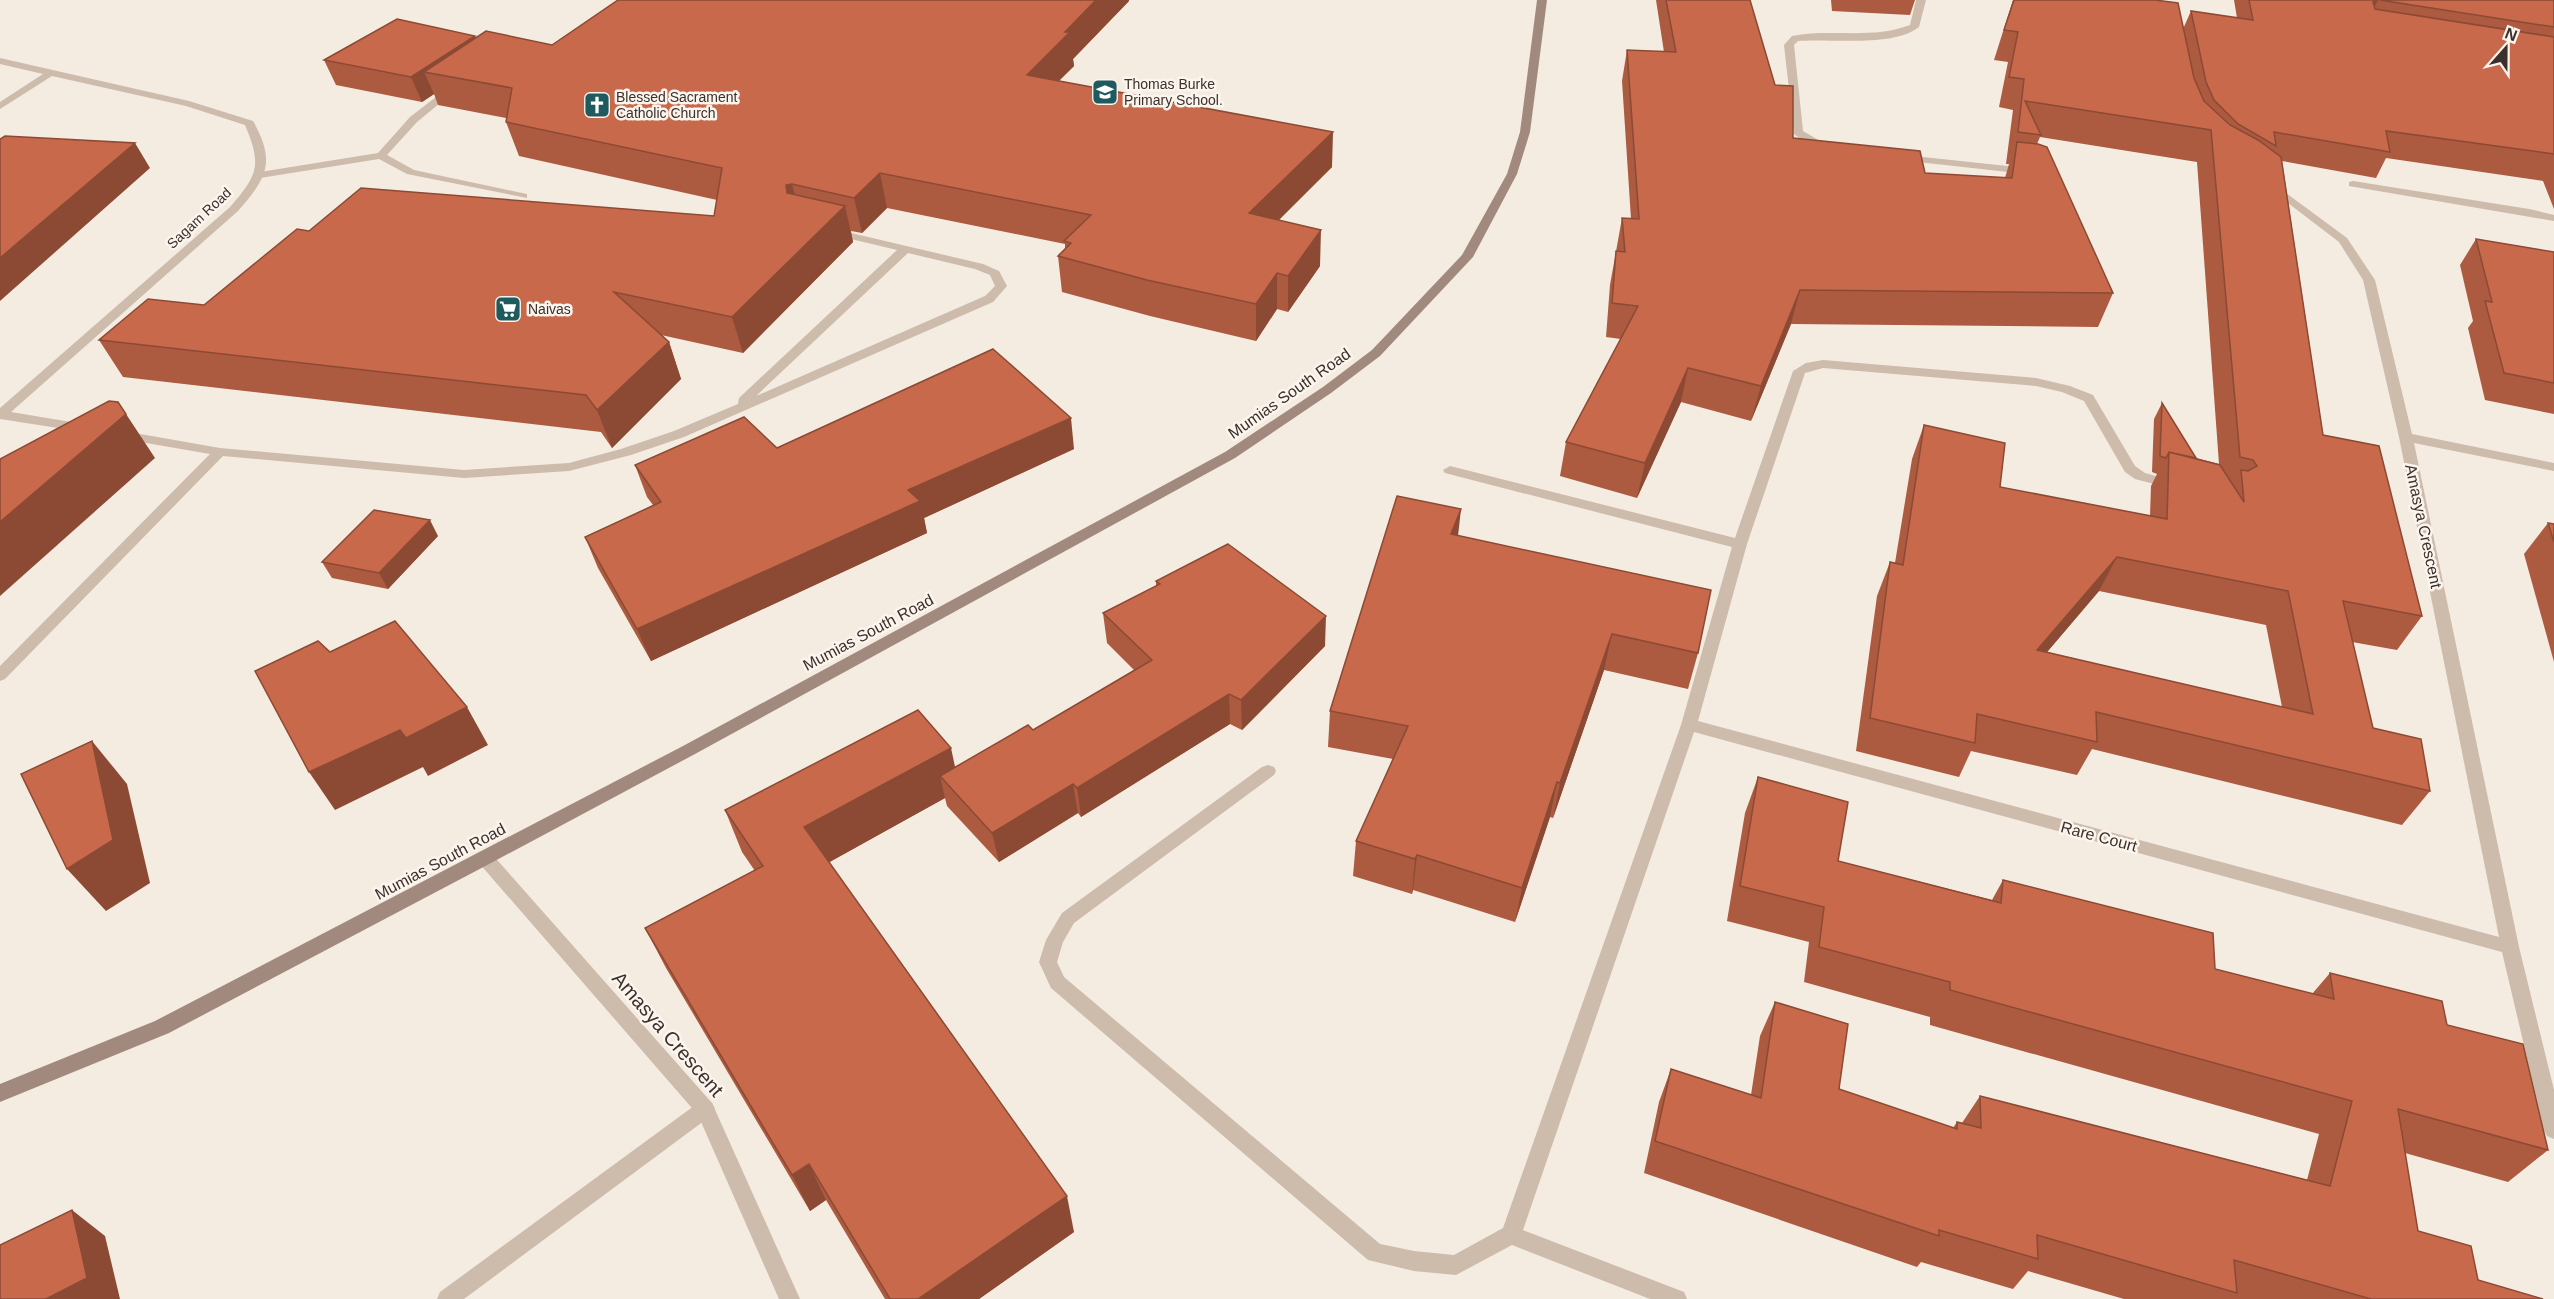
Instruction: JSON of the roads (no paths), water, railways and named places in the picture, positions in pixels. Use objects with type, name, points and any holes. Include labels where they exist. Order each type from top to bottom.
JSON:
[{"type":"main road","name":"Mumias South Road","points":[[0,1093],[162,1027],[485,858],[1230,455],[1327,390],[1376,353],[1467,257],[1512,174],[1525,132],[1542,0]]},
{"type":"street","points":[[1835,150],[1808,140],[1798,132],[1789,45],[1795,38],[1810,36],[1876,37],[1899,34],[1914,27],[1921,0]]},
{"type":"street","points":[[0,61],[189,104],[249,123],[262,152],[260,175],[381,156],[411,172],[523,196]]},
{"type":"street","points":[[0,106],[50,73]]},
{"type":"street","points":[[381,156],[405,126],[429,104],[457,85]]},
{"type":"street","points":[[1888,157],[2037,174]]},
{"type":"street","name":"Amasya Crescent","points":[[2256,174],[2343,240],[2369,280],[2406,438],[2510,947],[2554,1130]]},
{"type":"street","name":"Sagam Road","points":[[1,414],[234,209],[260,175]]},
{"type":"street","points":[[2353,184],[2554,218]]},
{"type":"street","points":[[1,414],[220,452],[464,474],[568,467],[626,452],[679,434],[989,299],[1001,286],[996,273],[979,266],[824,230]]},
{"type":"street","points":[[734,410],[905,249]]},
{"type":"street","points":[[1268,771],[1068,918],[1055,940],[1048,962],[1056,982],[1375,1253],[1414,1261],[1455,1264],[1511,1235],[1689,725],[1740,544],[1799,371],[1816,365],[2036,382],[2066,389],[2089,398],[2130,469],[2150,480],[2184,488]]},
{"type":"street","points":[[2406,438],[2554,467]]},
{"type":"street","points":[[0,675],[220,452]]},
{"type":"street","points":[[1450,470],[1740,544]]},
{"type":"street","name":"Rare Court","points":[[1689,725],[2510,947]]},
{"type":"street","name":"Amasya Crescent","points":[[485,858],[705,1109],[790,1299]]},
{"type":"street","points":[[447,1299],[705,1109]]},
{"type":"street","points":[[1511,1235],[1677,1299]]},
{"type":"place","name":"Thomas Burke Primary School.","points":[[1105,92]]},
{"type":"place","name":"Blessed Sacrament Catholic Church","points":[[597,105]]},
{"type":"place","name":"Naivas","points":[[508,309]]}]
